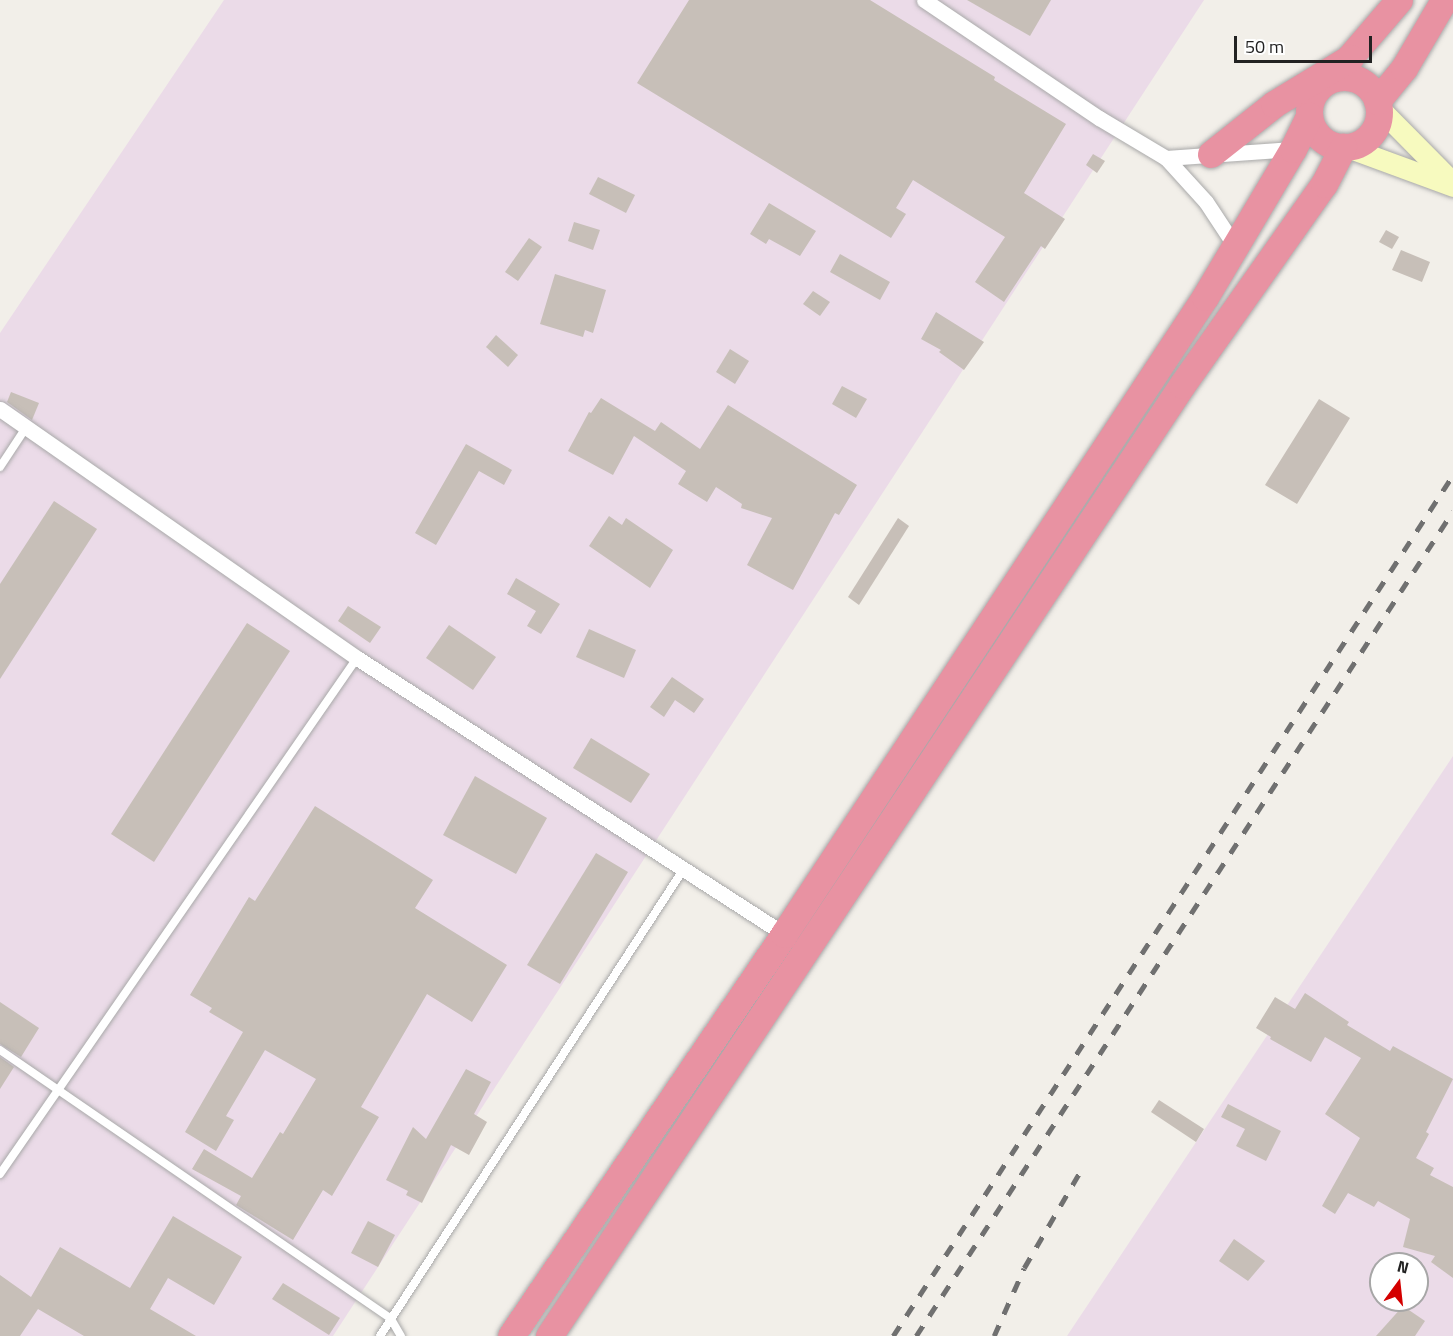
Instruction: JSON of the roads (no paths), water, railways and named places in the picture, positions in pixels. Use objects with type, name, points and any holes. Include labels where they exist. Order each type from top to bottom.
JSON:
[{"type":"highway","points":[[512,1336],[783,934],[1205,297],[1293,149],[1309,116],[1314,95],[1350,58],[1399,0]]},
{"type":"highway","points":[[1378,104],[1404,68],[1444,0]]},
{"type":"highway","points":[[1211,154],[1274,104],[1350,58]]},
{"type":"highway","points":[[1309,116],[1317,134],[1333,145],[1345,147],[1361,143],[1372,134],[1378,121],[1378,104],[1363,83],[1341,77],[1330,80]]},
{"type":"highway","points":[[549,1336],[1182,385],[1324,184],[1345,147]]},
{"type":"street","points":[[924,0],[1099,118],[1166,158],[1206,202],[1235,246]]},
{"type":"street","points":[[1378,104],[1453,185]]},
{"type":"street","points":[[1345,147],[1453,185]]},
{"type":"street","points":[[1166,158],[1293,149]]},
{"type":"street","points":[[0,409],[357,658],[783,934]]},
{"type":"lane","points":[[0,467],[27,426]]},
{"type":"lane","points":[[0,1174],[60,1091],[357,658]]},
{"type":"lane","points":[[380,1336],[683,870]]},
{"type":"lane","points":[[0,1050],[391,1319],[401,1336]]},
{"type":"railway","points":[[893,1336],[1453,475]]},
{"type":"railway","points":[[916,1336],[1453,511]]},
{"type":"railway","points":[[994,1336],[1024,1268],[1081,1170]]}]
